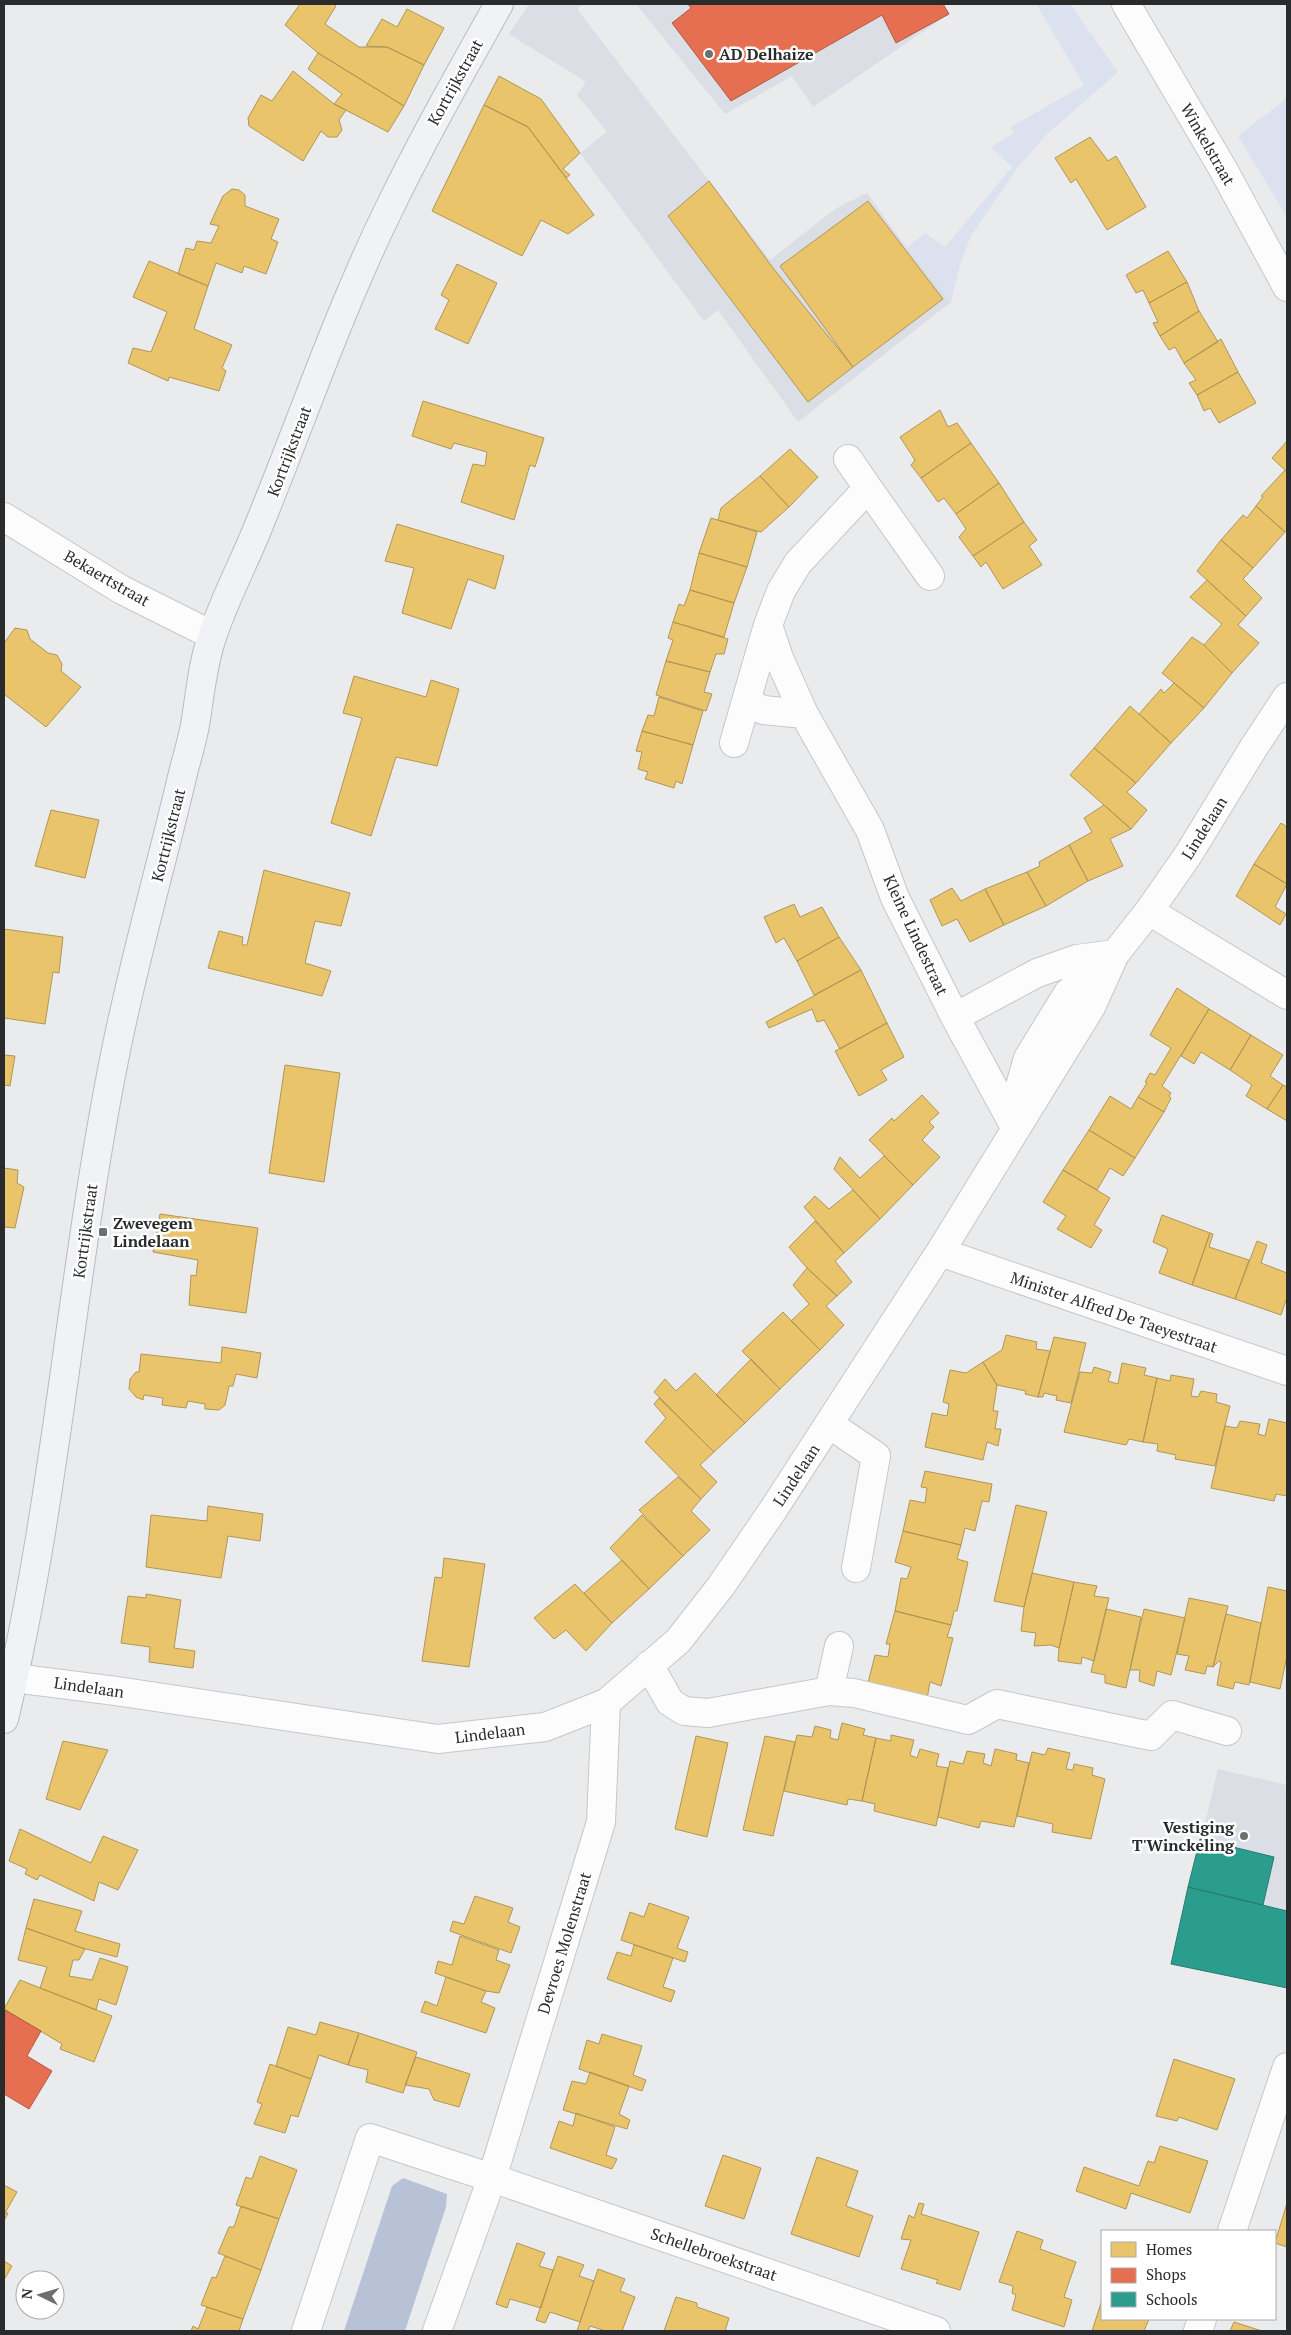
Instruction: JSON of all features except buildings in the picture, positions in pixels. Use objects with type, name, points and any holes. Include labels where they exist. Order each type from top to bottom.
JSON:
[{"type":"main road","name":"Kortrijkstraat","points":[[4,1719],[30,1601],[52,1469],[82,1244],[116,1048],[145,918],[167,846],[195,725],[205,661],[212,635],[260,524],[358,277],[386,213],[424,138],[499,4]]},
{"type":"street","name":"Winkelstraat","points":[[1126,4],[1223,169],[1287,287]]},
{"type":"street","points":[[848,459],[930,576]]},
{"type":"street","points":[[734,743],[768,625],[781,591],[798,563],[868,488]]},
{"type":"street","name":"Bekaertstraat","points":[[4,516],[122,590],[212,635]]},
{"type":"street","name":"Kleine Lindestraat","points":[[768,625],[779,658],[804,714],[870,830],[895,898],[955,1017],[1016,1129]]},
{"type":"street","name":"Lindelaan","points":[[14,1678],[125,1692],[438,1739],[545,1727],[606,1703],[678,1641],[721,1586],[829,1424],[940,1252],[1016,1129],[1018,1093],[1028,1058],[1068,993],[1115,954],[1150,911],[1188,855],[1287,697]]},
{"type":"street","points":[[746,701],[763,710],[804,714]]},
{"type":"street","points":[[1150,911],[1287,995]]},
{"type":"street","points":[[955,1017],[1038,973],[1077,958],[1115,954]]},
{"type":"street","name":"Minister Alfred De Taeyestraat","points":[[940,1252],[1287,1371]]},
{"type":"street","points":[[829,1424],[879,1447],[856,1568]]},
{"type":"street","points":[[829,1691],[839,1646]]},
{"type":"street","points":[[649,1665],[670,1702],[684,1711],[708,1713],[829,1691],[854,1693],[968,1720],[997,1704],[1150,1736],[1172,1715],[1227,1731]]},
{"type":"street","name":"Devroes Molenstraat","points":[[437,2331],[492,2178],[601,1822],[606,1703]]},
{"type":"street","points":[[1232,2230],[1287,2067]]},
{"type":"street","points":[[306,2331],[370,2138],[492,2178]]},
{"type":"street","name":"Schellebroekstraat","points":[[492,2178],[936,2331]]},
{"type":"shaded area","points":[[529,4],[583,4],[577,9],[770,260],[835,209],[867,193],[907,248],[951,302],[798,422],[718,310],[704,321],[580,153],[607,132],[577,95],[586,82],[509,34]]},
{"type":"shaded area","points":[[636,4],[944,4],[949,14],[813,107],[792,76],[725,114]]},
{"type":"shaded area","points":[[1036,4],[1070,4],[1118,72],[1046,135],[1017,168],[971,236],[960,264],[951,302],[907,248],[925,233],[945,247],[1012,167],[991,147],[1014,133],[1011,127],[1084,85]]},
{"type":"shaded area","points":[[1287,98],[1287,217],[1238,136]]},
{"type":"shaded area","name":"Vestiging T'Winckeling","points":[[1218,1769],[1287,1785],[1287,1988],[1171,1964]]},
{"type":"water","points":[[403,2178],[447,2194],[446,2207],[405,2331],[344,2331],[392,2186]]},
{"type":"place","name":"AD Delhaize","points":[[709,54]]},
{"type":"place","name":"Zwevegem Lindelaan","points":[[103,1232]]},
{"type":"place","name":"Vestiging T'Winckeling","points":[[1244,1836]]}]
